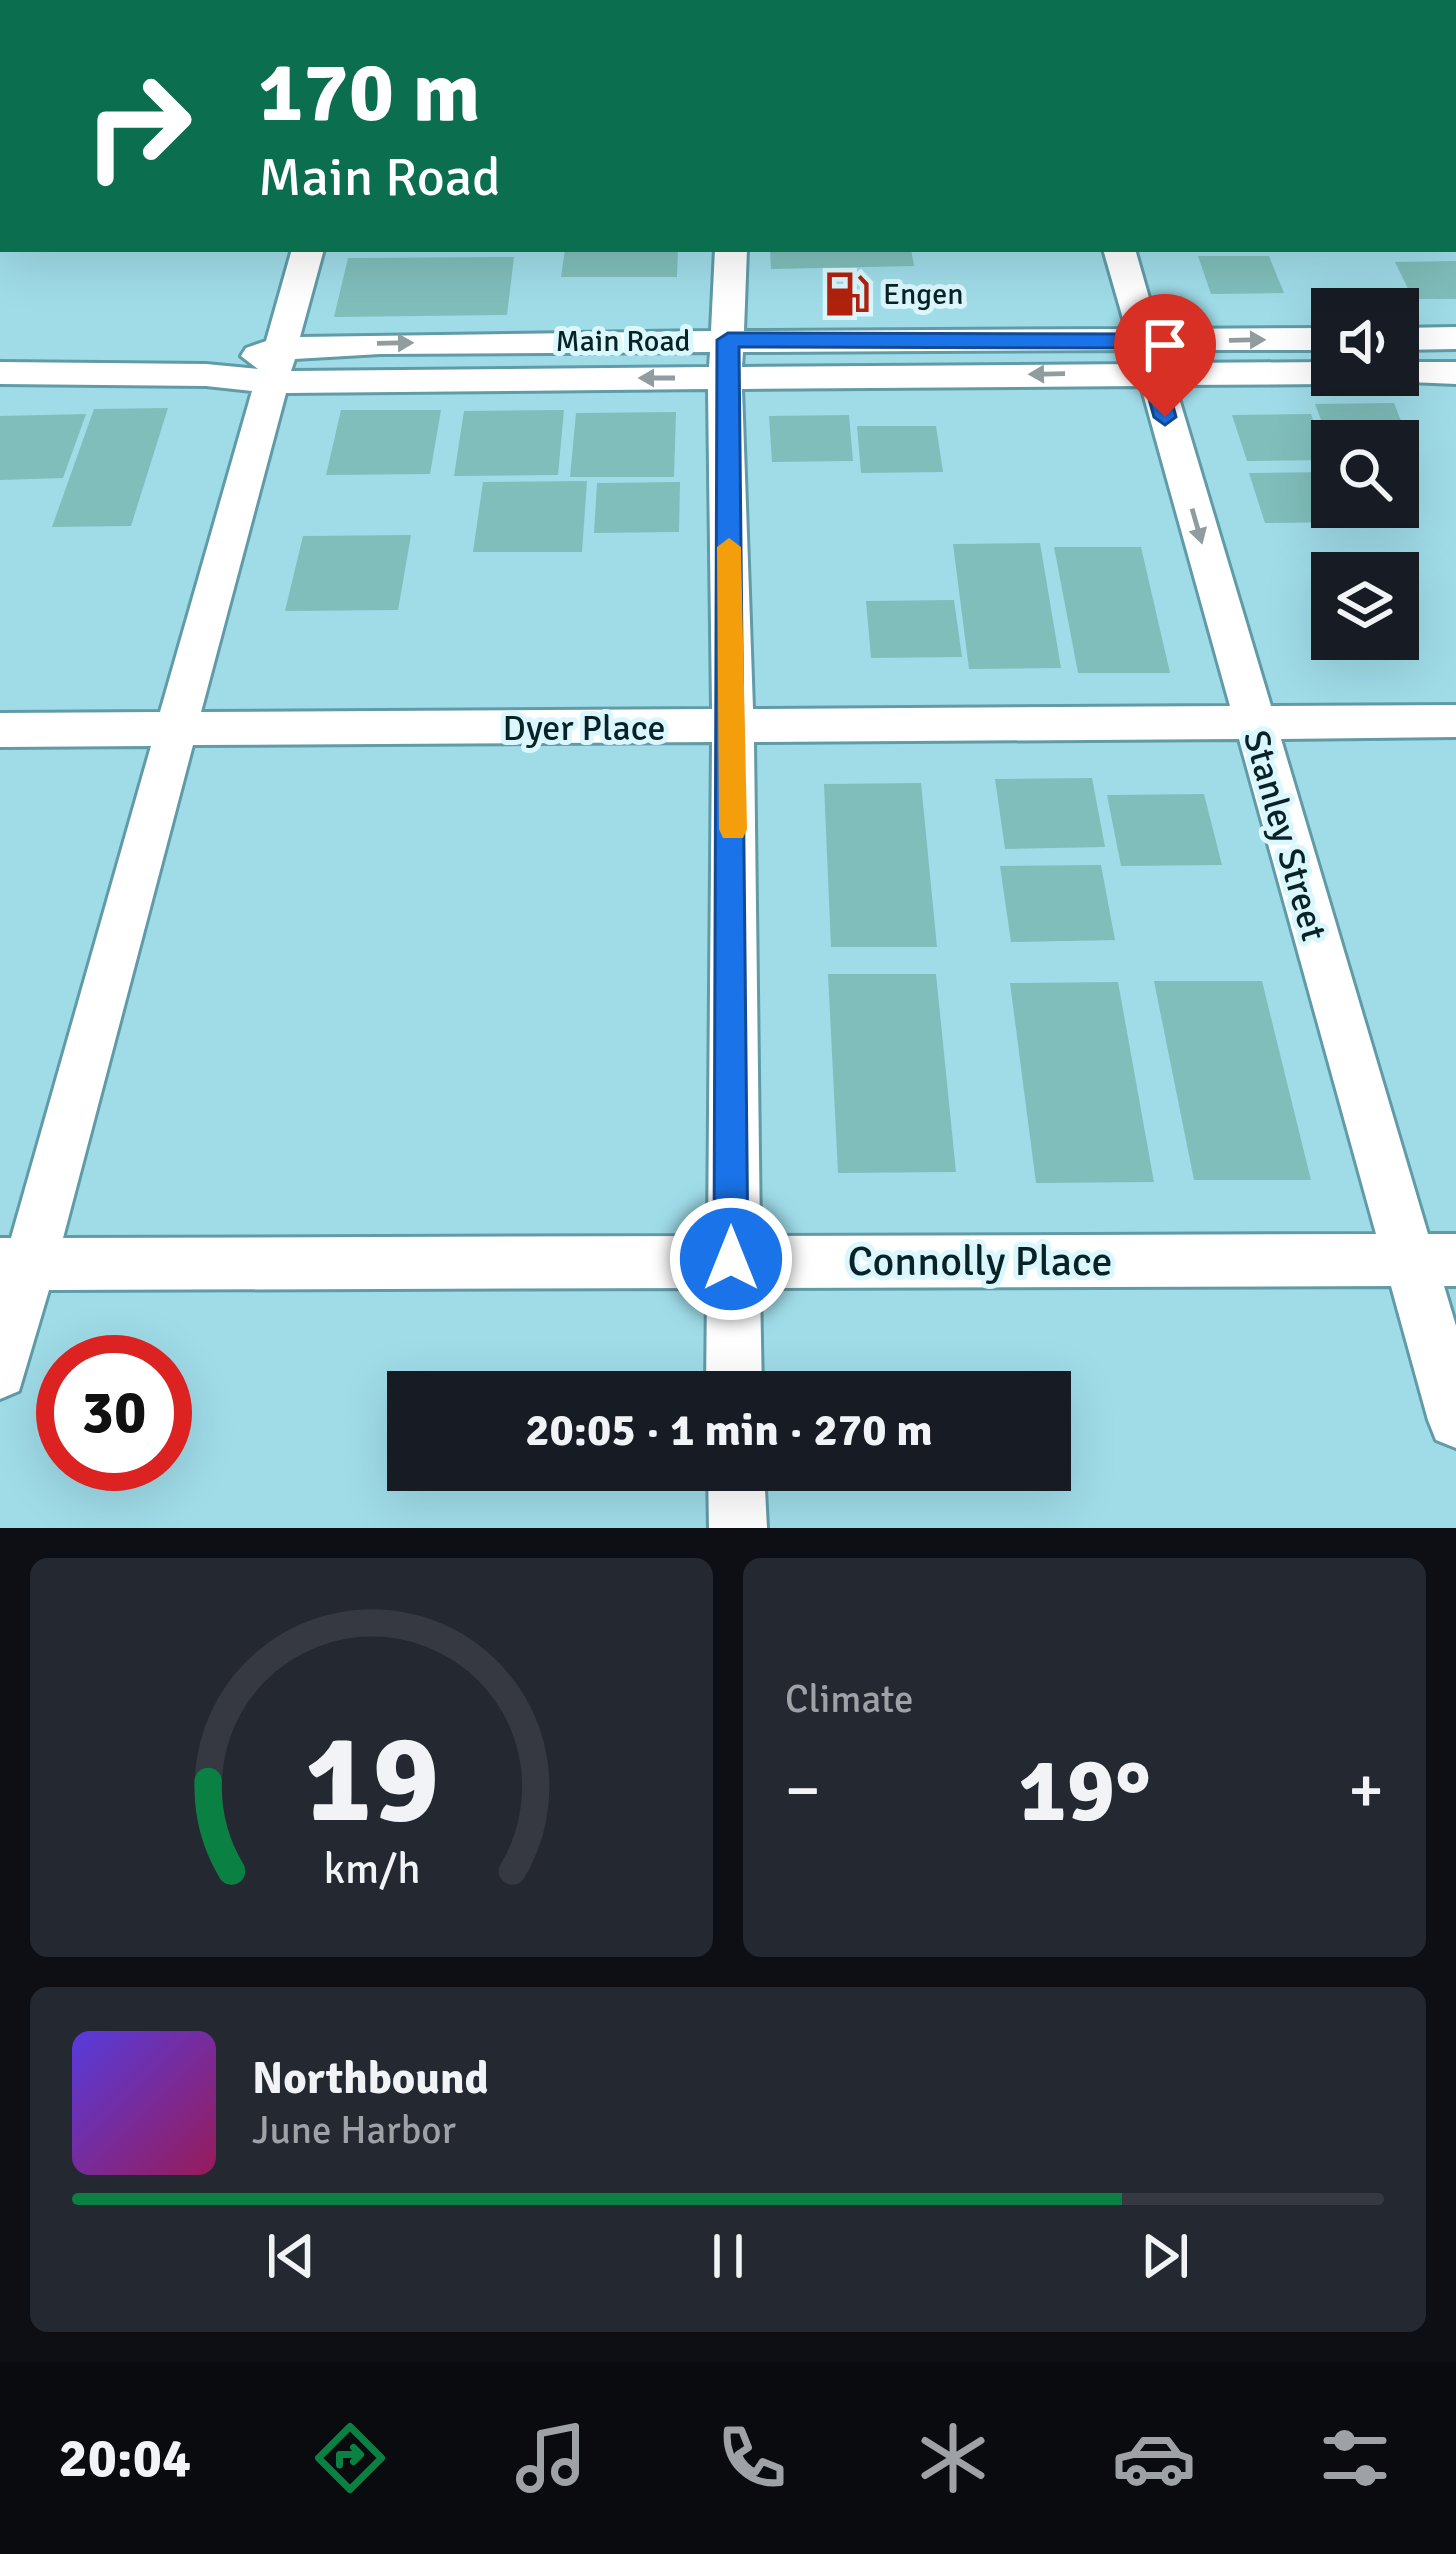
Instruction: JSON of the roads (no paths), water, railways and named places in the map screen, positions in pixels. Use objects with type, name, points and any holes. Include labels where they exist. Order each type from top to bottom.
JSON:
[{"type":"street","points":[[0,1372],[14,1263],[176,729],[307,252]]},
{"type":"street","points":[[731,252],[727,359],[733,726],[734,1371]]},
{"type":"street","name":"Stanley Street","points":[[1120,252],[1253,721],[1433,1260],[1456,1420]]},
{"type":"street","points":[[1419,339],[1456,338]]},
{"type":"street","name":"Main Road","points":[[1148,357],[1311,341]]},
{"type":"street","name":"Main Road","points":[[0,373],[206,375],[275,365],[1148,357],[1311,371]]},
{"type":"street","points":[[1419,373],[1456,373]]},
{"type":"street","name":"Dyer Place","points":[[0,730],[1456,721]]},
{"type":"street","name":"Connolly Place","points":[[14,1263],[1433,1260]]},
{"type":"street","points":[[737,1491],[738,1528]]},
{"type":"place","name":"Engen","points":[[847,294]]}]
